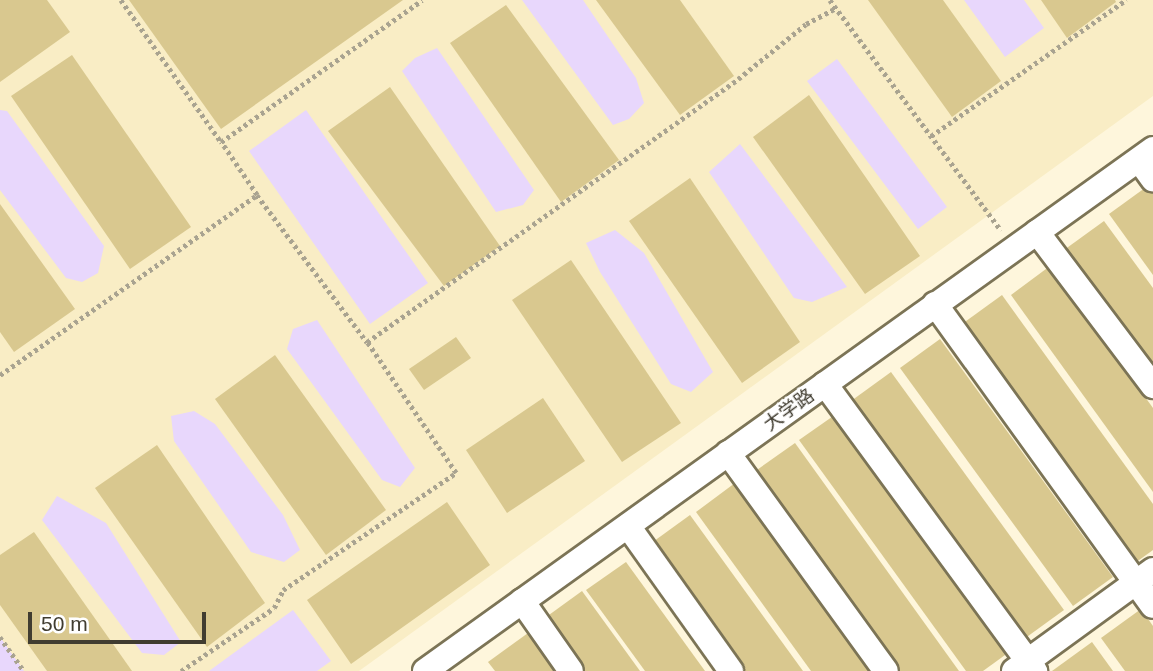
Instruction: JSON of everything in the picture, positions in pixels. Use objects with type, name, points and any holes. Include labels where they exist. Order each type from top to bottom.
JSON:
[{"type":"street","name":"大学路","points":[[425,671],[1014,248],[1148,163]]},
{"type":"street","points":[[1037,232],[1153,386]]},
{"type":"street","points":[[935,304],[1145,576],[1153,606]]},
{"type":"street","points":[[825,384],[1025,668],[1145,576]]},
{"type":"street","points":[[728,453],[886,671]]},
{"type":"street","points":[[628,526],[730,671]]},
{"type":"street","points":[[522,601],[571,671]]},
{"type":"path","points":[[121,0],[257,195],[367,342],[456,473],[283,590],[274,608],[181,671]]},
{"type":"path","points":[[221,142],[422,0]]},
{"type":"path","points":[[830,0],[1014,248]]},
{"type":"path","points":[[931,136],[1125,0]]},
{"type":"path","points":[[367,342],[727,87],[798,30],[836,8]]},
{"type":"path","points":[[0,374],[257,195]]},
{"type":"path","points":[[0,637],[24,671]]},
{"type":"shaded area","points":[[0,0],[1153,0],[1153,96],[359,671],[0,671]]},
{"type":"shaded area","points":[[522,0],[583,0],[636,78],[644,103],[629,119],[613,125]]},
{"type":"shaded area","points":[[964,0],[1024,0],[1044,28],[1005,57]]},
{"type":"shaded area","points":[[437,48],[534,190],[523,205],[496,212],[402,71],[415,58]]},
{"type":"shaded area","points":[[837,59],[947,207],[918,229],[807,81]]},
{"type":"shaded area","points":[[0,110],[7,111],[104,246],[98,273],[82,282],[66,278],[0,190]]},
{"type":"shaded area","points":[[306,110],[428,283],[370,324],[249,151]]},
{"type":"shaded area","points":[[740,144],[847,287],[812,302],[794,298],[709,172]]},
{"type":"shaded area","points":[[615,230],[644,253],[713,372],[691,392],[671,384],[600,272],[586,243]]},
{"type":"shaded area","points":[[317,320],[415,468],[400,487],[382,480],[287,349],[293,329]]},
{"type":"shaded area","points":[[194,411],[215,424],[283,515],[300,550],[284,562],[251,552],[174,441],[171,416]]},
{"type":"shaded area","points":[[57,496],[106,523],[181,642],[164,655],[142,653],[42,520]]},
{"type":"shaded area","points":[[293,610],[331,661],[317,671],[209,671]]},
{"type":"shaded area","points":[[0,637],[24,671],[0,671]]},
{"type":"building","points":[[0,0],[47,0],[70,32],[0,82]]},
{"type":"building","points":[[129,0],[403,0],[221,129]]},
{"type":"building","points":[[596,0],[680,0],[734,76],[680,115]]},
{"type":"building","points":[[868,0],[943,0],[1001,81],[952,117]]},
{"type":"building","points":[[1041,0],[1115,0],[1116,2],[1067,38]]},
{"type":"building","points":[[506,5],[619,160],[561,202],[450,43]]},
{"type":"building","points":[[72,55],[191,227],[130,269],[11,96]]},
{"type":"building","points":[[390,87],[500,246],[444,286],[328,131]]},
{"type":"building","points":[[809,95],[920,256],[865,294],[753,137]]},
{"type":"building","points":[[690,178],[800,342],[742,383],[629,221]]},
{"type":"building","points":[[1149,185],[1153,191],[1153,275],[1109,214]]},
{"type":"building","points":[[0,204],[75,309],[14,352],[0,332]]},
{"type":"building","points":[[1104,221],[1153,288],[1153,372],[1064,250]]},
{"type":"building","points":[[571,260],[681,423],[622,462],[512,300]]},
{"type":"building","points":[[1050,266],[1153,408],[1153,492],[1011,295]]},
{"type":"building","points":[[1002,295],[1153,504],[1153,550],[1135,563],[962,324]]},
{"type":"building","points":[[456,337],[471,358],[424,390],[409,369]]},
{"type":"building","points":[[940,339],[1113,577],[1073,606],[900,368]]},
{"type":"building","points":[[275,355],[386,510],[326,555],[215,399]]},
{"type":"building","points":[[891,372],[1064,610],[1024,639],[851,401]]},
{"type":"building","points":[[543,398],[585,461],[507,513],[466,450]]},
{"type":"building","points":[[839,412],[1012,650],[983,671],[966,671],[799,440]]},
{"type":"building","points":[[795,443],[959,671],[899,671],[754,472]]},
{"type":"building","points":[[157,445],[265,603],[207,647],[95,488]]},
{"type":"building","points":[[735,483],[871,671],[811,671],[696,512]]},
{"type":"building","points":[[447,502],[490,565],[351,664],[307,600]]},
{"type":"building","points":[[690,515],[803,671],[742,671],[650,544]]},
{"type":"building","points":[[34,532],[132,671],[47,671],[0,605],[0,555]]},
{"type":"building","points":[[626,562],[705,671],[645,671],[586,590]]},
{"type":"building","points":[[582,591],[640,671],[580,671],[542,620]]},
{"type":"building","points":[[1141,609],[1153,626],[1153,671],[1125,671],[1101,638]]},
{"type":"building","points":[[528,633],[556,671],[495,671],[488,662]]},
{"type":"building","points":[[1092,642],[1113,671],[1052,671]]}]
